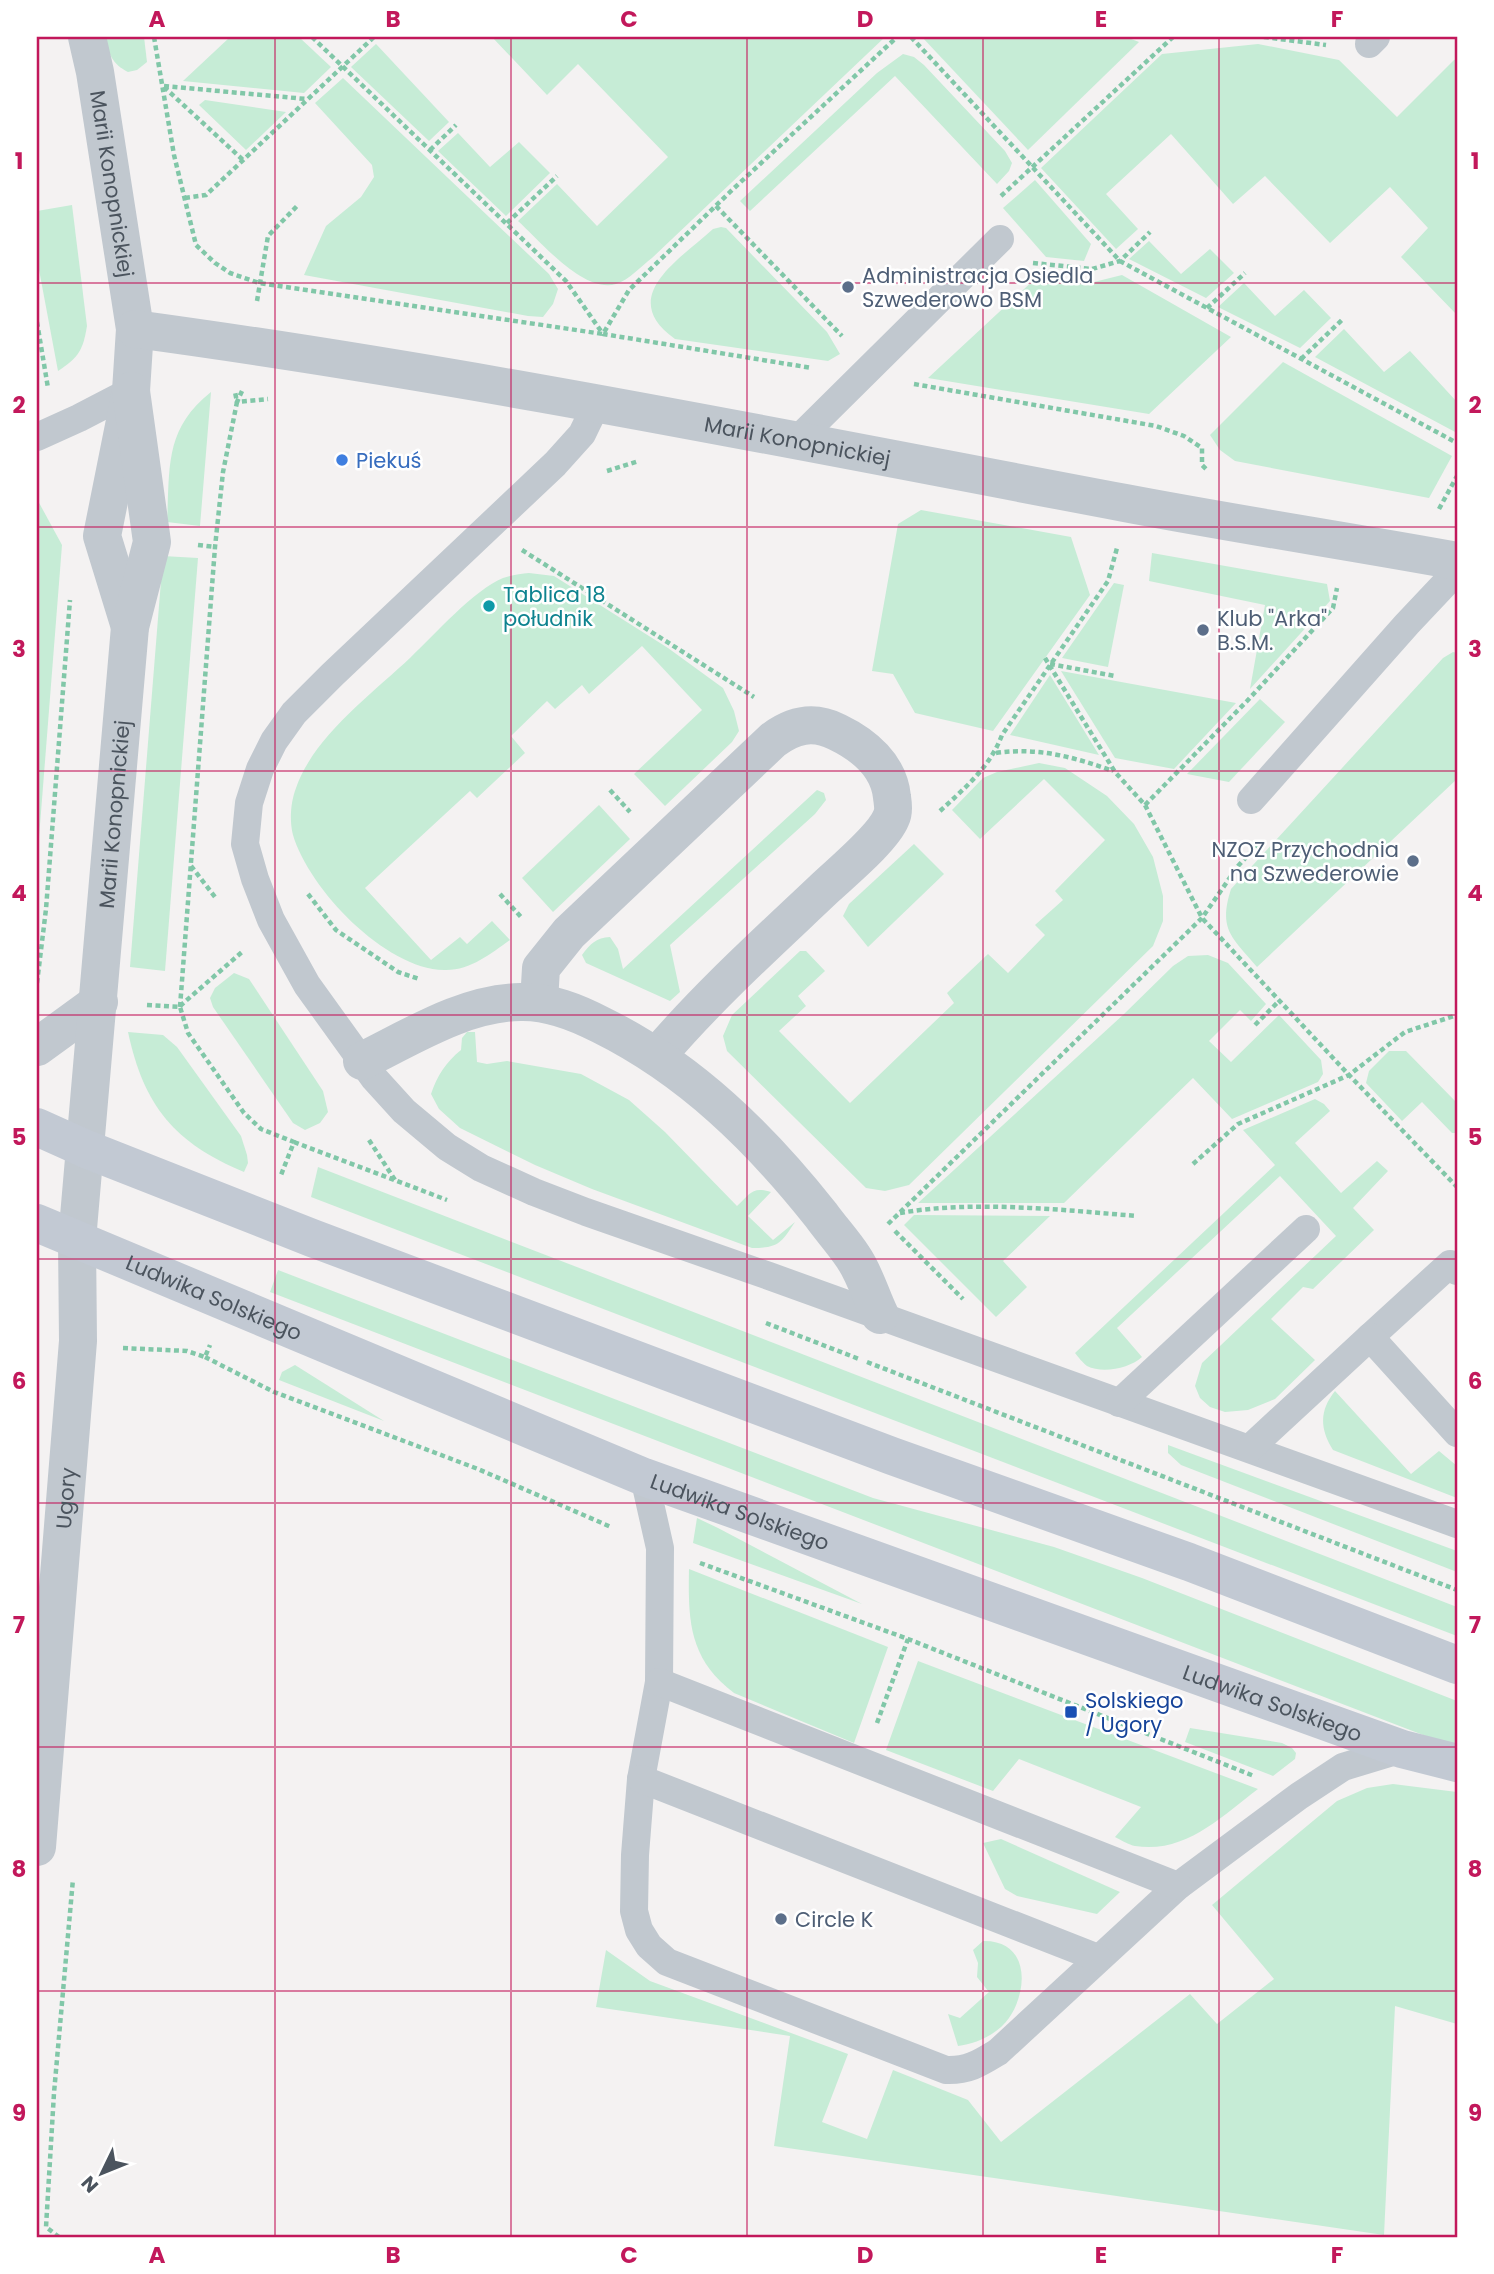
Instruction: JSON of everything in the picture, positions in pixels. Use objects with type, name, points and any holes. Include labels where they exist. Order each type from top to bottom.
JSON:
[{"type":"street","name":"Marii Konopnickiej","points":[[86,1149],[130,627],[102,536],[131,391],[135,329],[95,72],[87,37]]},
{"type":"street","name":"Marii Konopnickiej","points":[[135,329],[252,344],[597,403],[1129,503],[1457,561]]},
{"type":"street","points":[[539,1002],[541,968],[569,933],[773,740],[788,729],[808,724],[835,731],[864,748],[885,770],[891,787],[893,816],[886,827],[699,1008],[657,1056]]},
{"type":"street","points":[[37,1047],[99,1002]]},
{"type":"street","points":[[362,1061],[461,1014],[488,1005],[539,1002],[586,1017],[657,1056],[714,1100],[790,1175],[855,1259],[880,1315]]},
{"type":"street","points":[[37,1127],[275,1224],[892,1456],[1189,1562],[1457,1664]]},
{"type":"street","name":"Ugory","points":[[37,1847],[42,1719],[78,1341],[77,1240],[86,1149]]},
{"type":"street","name":"Ludwika Solskiego","points":[[37,1223],[644,1477],[1402,1749],[1457,1763]]},
{"type":"lane","points":[[797,440],[1000,239]]},
{"type":"lane","points":[[46,433],[131,391]]},
{"type":"lane","points":[[597,403],[582,434],[555,464],[294,713],[274,741],[260,769],[249,803],[245,844],[271,920],[307,985],[381,1086],[412,1119],[447,1147],[481,1168],[586,1212],[880,1315],[1457,1524]]},
{"type":"lane","points":[[1251,800],[1457,571]]},
{"type":"lane","points":[[1119,1403],[1306,1229]]},
{"type":"lane","points":[[1250,1448],[1450,1264],[1457,1271]]},
{"type":"lane","points":[[1370,1337],[1457,1433]]},
{"type":"lane","points":[[644,1477],[660,1548],[659,1682],[641,1779],[634,1912],[639,1930],[649,1946],[667,1962],[946,2070],[975,2066],[998,2052],[1178,1886],[1298,1796],[1343,1767],[1402,1749]]},
{"type":"lane","points":[[659,1682],[1178,1886]]},
{"type":"lane","points":[[641,1779],[1098,1958]]},
{"type":"path","points":[[161,37],[154,40],[174,155],[196,245],[230,273],[259,283],[603,334],[1156,426],[1184,436],[1202,448],[1202,465],[1210,473]]},
{"type":"path","points":[[312,37],[566,281],[603,334]]},
{"type":"path","points":[[185,198],[206,195],[374,37]]},
{"type":"path","points":[[603,334],[629,290],[897,37]]},
{"type":"path","points":[[911,37],[1120,261],[1457,443]]},
{"type":"path","points":[[1150,232],[1120,261],[1092,269],[1034,263],[1000,239],[987,209],[1173,37]]},
{"type":"path","points":[[1265,37],[1331,46],[1354,60],[1372,40]]},
{"type":"path","points":[[163,86],[307,99]]},
{"type":"path","points":[[163,86],[243,160]]},
{"type":"path","points":[[430,150],[456,125]]},
{"type":"path","points":[[507,223],[557,176]]},
{"type":"path","points":[[257,304],[268,236],[297,206]]},
{"type":"path","points":[[716,206],[846,341],[862,376]]},
{"type":"path","points":[[1207,307],[1245,273]]},
{"type":"path","points":[[1301,359],[1344,317]]},
{"type":"path","points":[[37,322],[46,433]]},
{"type":"path","points":[[237,402],[223,472],[215,547],[180,1007],[188,1033],[244,1113],[261,1129],[448,1200]]},
{"type":"path","points":[[600,474],[642,460]]},
{"type":"path","points":[[1447,516],[1436,514],[1457,475]]},
{"type":"path","points":[[936,816],[981,773],[995,753],[1002,735],[1108,580],[1129,503]]},
{"type":"path","points":[[1145,805],[1333,608],[1345,541]]},
{"type":"path","points":[[199,545],[215,547]]},
{"type":"path","points":[[513,545],[546,563],[752,695],[788,729]]},
{"type":"path","points":[[37,983],[46,909],[70,599]]},
{"type":"path","points":[[1045,658],[1115,772],[1145,805],[1202,918],[1457,1187]]},
{"type":"path","points":[[1049,664],[1115,676]]},
{"type":"path","points":[[995,753],[1020,750],[1048,752],[1115,772]]},
{"type":"path","points":[[888,1224],[1202,918],[1238,866],[1266,836]]},
{"type":"path","points":[[306,892],[337,930],[398,972],[429,982]]},
{"type":"path","points":[[141,1004],[180,1007],[244,950],[271,920]]},
{"type":"path","points":[[1255,1025],[1279,1001]]},
{"type":"path","points":[[1193,1164],[1238,1124],[1349,1075],[1405,1032],[1457,1015]]},
{"type":"path","points":[[277,1183],[294,1142]]},
{"type":"path","points":[[899,1213],[929,1208],[1055,1209],[1137,1216]]},
{"type":"path","points":[[879,1214],[967,1302]]},
{"type":"path","points":[[760,1321],[1457,1590]]},
{"type":"path","points":[[205,1357],[213,1339]]},
{"type":"path","points":[[116,1348],[187,1352],[205,1357],[274,1392],[478,1469],[660,1548],[908,1639],[1298,1796]]},
{"type":"path","points":[[863,1763],[908,1639]]},
{"type":"green space","points":[[105,37],[144,37],[147,62],[137,70],[128,72],[112,58]]},
{"type":"green space","points":[[230,37],[299,37],[331,67],[304,93],[183,81]]},
{"type":"green space","points":[[492,37],[885,37],[652,258],[621,282],[604,285],[590,281],[563,264],[518,221],[557,184],[597,226],[668,157],[578,64],[547,95]]},
{"type":"green space","points":[[922,37],[1126,37],[1139,42],[1028,150]]},
{"type":"green space","points":[[376,44],[449,122],[429,141],[351,67]]},
{"type":"green space","points":[[1258,44],[1339,60],[1397,117],[1457,59],[1456,314],[1401,257],[1428,228],[1390,187],[1330,243],[1265,176],[1233,204],[1171,134],[1106,194],[1138,229],[1116,249],[1041,168],[1162,54]]},
{"type":"green space","points":[[903,54],[914,57],[924,65],[1005,151],[1012,163],[1009,171],[997,184],[895,76],[750,211],[740,201],[877,73]]},
{"type":"green space","points":[[343,78],[549,274],[558,289],[553,304],[543,317],[304,275],[326,226],[361,197],[374,177],[372,165],[315,103]]},
{"type":"green space","points":[[205,100],[286,112],[246,150],[199,105]]},
{"type":"green space","points":[[458,133],[490,167],[519,142],[550,173],[506,216],[438,151]]},
{"type":"green space","points":[[1035,180],[1091,244],[1084,261],[1046,257],[1003,208]]},
{"type":"green space","points":[[72,205],[87,326],[79,352],[58,371],[37,259],[37,211]]},
{"type":"green space","points":[[726,228],[827,332],[840,354],[828,361],[675,339],[658,323],[651,308],[652,294],[659,280],[684,253],[713,229]]},
{"type":"green space","points":[[1149,241],[1181,274],[1210,249],[1234,273],[1206,298],[1129,259]]},
{"type":"green space","points":[[1122,275],[1231,337],[1149,414],[928,378],[1038,276],[1094,282]]},
{"type":"green space","points":[[1244,283],[1275,316],[1304,290],[1331,318],[1300,348],[1218,307]]},
{"type":"green space","points":[[1344,329],[1384,372],[1410,351],[1457,402],[1457,433],[1315,357]]},
{"type":"green space","points":[[1283,362],[1452,456],[1429,498],[1235,461],[1220,450],[1210,435]]},
{"type":"green space","points":[[211,392],[200,526],[167,522],[170,467],[177,435],[196,406]]},
{"type":"green space","points":[[37,499],[62,545],[37,863]]},
{"type":"green space","points":[[921,510],[1071,537],[1090,595],[993,731],[915,713],[893,674],[872,671],[898,524]]},
{"type":"green space","points":[[1152,553],[1327,584],[1330,601],[1250,689],[1265,605],[1149,581]]},
{"type":"green space","points":[[163,556],[198,558],[165,971],[130,967]]},
{"type":"green space","points":[[529,573],[554,576],[668,648],[723,688],[734,711],[739,731],[732,742],[665,806],[634,774],[702,710],[642,646],[589,694],[582,685],[555,709],[547,701],[511,736],[525,753],[477,798],[470,791],[365,888],[431,960],[460,937],[467,944],[492,921],[510,940],[479,961],[462,968],[444,970],[421,966],[398,956],[375,941],[352,922],[315,879],[293,835],[291,817],[294,793],[305,769],[330,733],[455,613],[492,584],[506,577]]},
{"type":"green space","points":[[1114,583],[1124,585],[1108,667],[1062,658]]},
{"type":"green space","points":[[1453,652],[1457,653],[1457,779],[1257,967],[1234,940],[1227,924],[1227,903],[1231,889],[1443,658]]},
{"type":"green space","points":[[1061,671],[1236,703],[1174,769],[1115,758]]},
{"type":"green space","points":[[1050,675],[1099,755],[1010,735]]},
{"type":"green space","points":[[1260,699],[1285,722],[1229,782],[1187,774]]},
{"type":"green space","points":[[1039,763],[1065,768],[1107,796],[1134,824],[1153,857],[1163,896],[1163,921],[1153,946],[909,1185],[885,1191],[866,1188],[727,1051],[723,1036],[732,1015],[800,951],[806,951],[825,971],[798,996],[806,1006],[779,1031],[850,1103],[954,1003],[947,993],[988,954],[1008,973],[1045,935],[1035,925],[1063,900],[1055,891],[1105,840],[1044,779],[980,839],[952,810],[983,778],[997,772]]},
{"type":"green space","points":[[817,790],[824,793],[826,800],[815,814],[670,945],[680,992],[670,1001],[586,963],[582,955],[588,947],[597,940],[610,937],[618,949],[623,969]]},
{"type":"green space","points":[[599,805],[630,839],[553,912],[522,878]]},
{"type":"green space","points":[[914,844],[944,874],[868,947],[843,916],[849,904]]},
{"type":"green space","points":[[1208,955],[1228,963],[1266,1004],[1251,1021],[1240,1010],[1209,1041],[1231,1062],[1279,1015],[1321,1060],[1323,1074],[1318,1082],[1232,1119],[1193,1078],[1064,1203],[918,1203],[1173,966],[1188,956]]},
{"type":"green space","points":[[234,973],[249,979],[323,1091],[328,1112],[320,1123],[305,1130],[293,1123],[213,1007],[210,998],[215,988]]},
{"type":"green space","points":[[128,1032],[163,1035],[177,1047],[241,1136],[248,1163],[244,1172],[199,1148],[181,1135],[166,1119],[143,1081]]},
{"type":"green space","points":[[467,1032],[475,1032],[477,1062],[487,1064],[507,1061],[581,1074],[629,1100],[665,1132],[737,1206],[755,1191],[771,1192],[748,1216],[773,1240],[795,1222],[778,1243],[752,1248],[592,1189],[535,1165],[460,1128],[439,1109],[431,1094],[443,1070],[461,1050],[462,1038]]},
{"type":"green space","points":[[1389,1051],[1406,1051],[1457,1103],[1457,1133],[1452,1133],[1422,1102],[1402,1121],[1366,1083],[1369,1071]]},
{"type":"green space","points":[[1315,1099],[1330,1111],[1295,1143],[1341,1193],[1377,1161],[1388,1171],[1353,1208],[1374,1230],[1313,1289],[1303,1287],[1271,1319],[1315,1360],[1275,1399],[1248,1410],[1225,1412],[1210,1407],[1200,1398],[1195,1386],[1202,1363],[1336,1236],[1280,1176],[1117,1328],[1142,1357],[1116,1369],[1101,1370],[1085,1365],[1075,1353],[1275,1165],[1243,1130]]},
{"type":"green space","points":[[318,1167],[1457,1607],[1457,1636],[311,1197]]},
{"type":"green space","points":[[914,1215],[1050,1216],[1003,1261],[1027,1287],[996,1317],[904,1225]]},
{"type":"green space","points":[[278,1270],[873,1498],[1054,1547],[1142,1578],[1457,1701],[1457,1748],[270,1292]]},
{"type":"green space","points":[[295,1365],[384,1421],[279,1380],[282,1372]]},
{"type":"green space","points":[[1335,1391],[1411,1474],[1439,1451],[1457,1466],[1457,1498],[1333,1450],[1323,1420],[1326,1406]]},
{"type":"green space","points":[[1168,1445],[1457,1551],[1457,1572],[1181,1465],[1168,1453]]},
{"type":"green space","points":[[697,1518],[718,1528],[862,1604],[693,1543]]},
{"type":"green space","points":[[689,1569],[888,1647],[854,1743],[734,1693],[719,1680],[708,1667],[694,1638],[689,1606]]},
{"type":"green space","points":[[918,1661],[1258,1789],[1216,1821],[1186,1839],[1153,1847],[1130,1845],[1115,1837],[1141,1807],[1019,1759],[993,1791],[886,1750]]},
{"type":"green space","points":[[1190,1728],[1282,1743],[1292,1748],[1296,1753],[1295,1759],[1273,1776],[1185,1742]]},
{"type":"green space","points":[[1393,1784],[1457,1792],[1457,2024],[1395,2006],[1384,2235],[774,2146],[790,2036],[596,2007],[606,1950],[650,1981],[848,2054],[822,2122],[867,2139],[893,2070],[968,2100],[1001,2142],[1190,1994],[1217,2024],[1274,1979],[1212,1905],[1337,1801],[1367,1788]]},
{"type":"green space","points":[[1001,1839],[1120,1892],[1097,1914],[1017,1896],[1005,1889],[983,1843]]},
{"type":"green space","points":[[983,1941],[998,1943],[1017,1957],[1021,1968],[1020,1994],[1009,2018],[999,2029],[972,2043],[958,2046],[948,2014],[960,2018],[989,1992],[977,1977],[978,1963],[973,1950]]},
{"type":"place","name":"Administracja Osiedla Szwederowo BSM","points":[[848,287]]},
{"type":"place","name":"Piekuś","points":[[342,460]]},
{"type":"place","name":"Tablica 18 południk","points":[[489,606]]},
{"type":"place","name":"Klub \"Arka\" B.S.M.","points":[[1203,630]]},
{"type":"place","name":"NZOZ Przychodnia na Szwederowie","points":[[1413,861]]},
{"type":"place","name":"Solskiego / Ugory","points":[[1071,1712]]},
{"type":"place","name":"Circle K","points":[[781,1919]]}]
